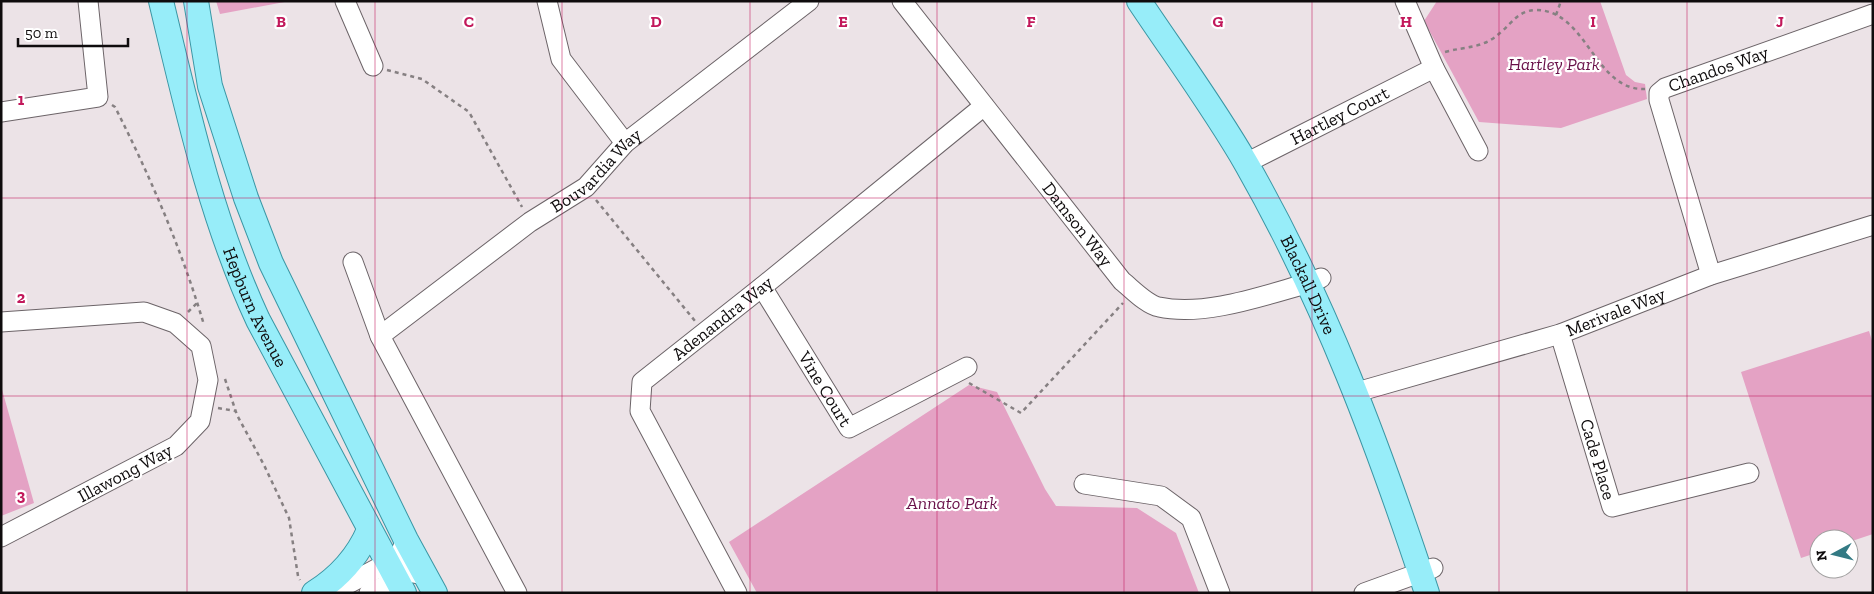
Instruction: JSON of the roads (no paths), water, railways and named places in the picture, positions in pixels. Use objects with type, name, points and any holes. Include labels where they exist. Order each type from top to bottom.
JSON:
[{"type":"main road","name":"Hepburn Avenue","points":[[160,1],[196,147],[240,283],[404,593]]},
{"type":"main road","name":"Hepburn Avenue","points":[[196,1],[210,86],[246,198],[270,263],[429,584]]},
{"type":"main road","name":"Blackall Drive","points":[[1139,1],[1252,161]]},
{"type":"main road","name":"Blackall Drive","points":[[1153,1],[1200,67],[1315,281],[1363,391],[1384,462],[1427,578],[1441,593]]},
{"type":"main road","points":[[314,593],[343,569],[361,548],[369,530]]},
{"type":"street","points":[[1,112],[98,97],[88,1]]},
{"type":"street","points":[[345,1],[373,66]]},
{"type":"street","points":[[547,1],[561,59],[624,143]]},
{"type":"street","name":"Bouvardia Way","points":[[380,336],[530,222],[586,187],[624,143],[809,1]]},
{"type":"street","name":"Damson Way","points":[[902,1],[1122,281],[1134,291],[1158,307],[1190,309],[1229,304],[1315,281]]},
{"type":"street","points":[[1405,1],[1432,64],[1478,151]]},
{"type":"street","name":"Chandos Way","points":[[1711,275],[1659,100],[1660,93],[1666,88],[1873,14]]},
{"type":"street","name":"Hartley Court","points":[[1252,161],[1432,64]]},
{"type":"street","name":"Adenandra Way","points":[[737,593],[640,411],[642,382],[984,106]]},
{"type":"street","name":"Merivale Way","points":[[1363,391],[1560,334],[1711,275],[1873,225]]},
{"type":"street","points":[[353,262],[380,336],[517,593]]},
{"type":"street","name":"Vine Court","points":[[762,287],[849,428],[961,371]]},
{"type":"street","name":"Illawong Way","points":[[1,322],[144,312],[175,323],[201,346],[208,380],[200,422],[176,446],[1,538]]},
{"type":"street","name":"Cade Place","points":[[1560,334],[1612,507],[1748,473]]},
{"type":"street","points":[[1084,484],[1161,496],[1191,518],[1220,593]]},
{"type":"street","points":[[369,593],[386,585],[391,570],[406,540]]},
{"type":"street","points":[[331,593],[380,567],[429,584]]},
{"type":"street","points":[[1364,593],[1427,578]]},
{"type":"park label","name":"Hartley Park","points":[[1554,64]]},
{"type":"park label","name":"Annato Park","points":[[952,503]]}]
